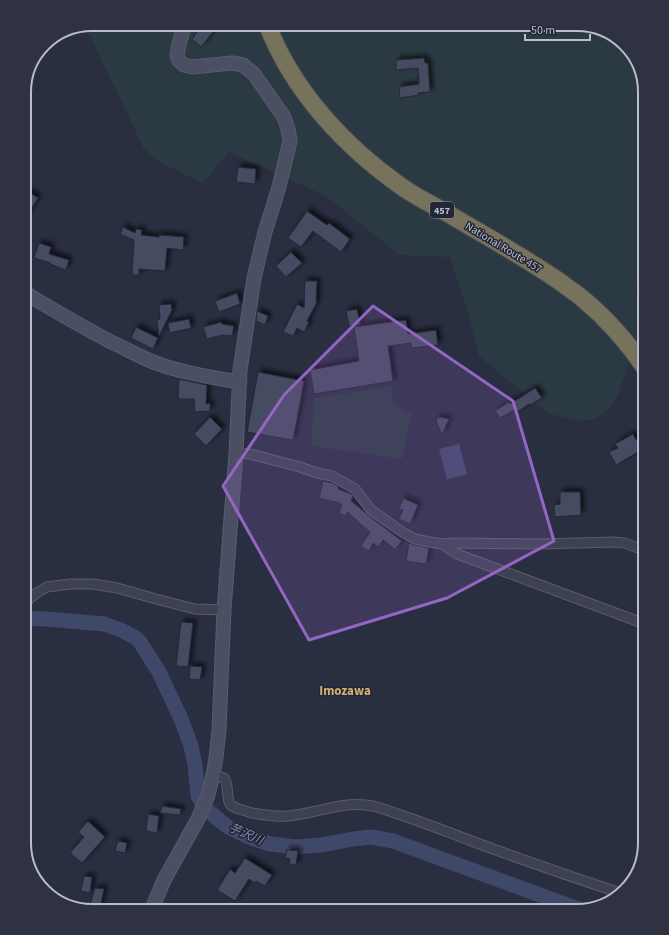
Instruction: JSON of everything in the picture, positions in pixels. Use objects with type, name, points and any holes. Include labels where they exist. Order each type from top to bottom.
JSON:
[{"type":"highway","name":"National Route 457","points":[[270,31],[290,69],[312,103],[338,132],[369,161],[406,189],[542,269],[582,298],[613,328],[638,358]]},
{"type":"street","points":[[154,904],[164,880],[199,815],[208,795],[213,776],[219,730],[224,610],[236,453],[240,370],[254,278],[290,141],[284,117],[254,74],[243,65],[232,63],[192,67],[184,65],[180,61],[177,55],[178,44],[183,31]]},
{"type":"street","points":[[31,296],[71,321],[156,363],[182,371],[240,382]]},
{"type":"street","points":[[236,453],[250,454],[332,476],[355,489],[371,510],[402,532],[429,542],[442,544],[547,544],[614,542],[625,543],[638,548]]},
{"type":"street","points":[[442,544],[457,554],[638,621]]},
{"type":"street","points":[[31,598],[47,587],[70,584],[93,584],[117,588],[195,609],[224,610]]},
{"type":"street","points":[[213,776],[224,778],[227,781],[229,802],[232,806],[249,812],[283,817],[339,806],[360,804],[378,807],[480,845],[614,891]]},
{"type":"highlighted area","points":[[373,306],[513,401],[554,541],[447,598],[309,640],[223,486],[284,395]]},
{"type":"shaded area","points":[[581,31],[593,33],[608,39],[620,49],[630,61],[636,76],[638,92],[638,340],[618,395],[611,407],[596,419],[578,421],[547,413],[479,356],[469,317],[450,257],[399,255],[326,196],[229,152],[203,183],[159,162],[143,148],[88,32]]},
{"type":"shaded area","points":[[392,386],[393,405],[412,413],[402,459],[311,446],[314,398]]},
{"type":"water","points":[[459,444],[467,474],[447,479],[439,449]]},
{"type":"building","points":[[198,31],[213,31],[201,47],[192,39]]},
{"type":"building","points":[[424,58],[425,63],[428,63],[430,92],[418,93],[419,95],[400,98],[399,87],[419,84],[418,68],[396,70],[396,60]]},
{"type":"building","points":[[238,167],[256,169],[255,184],[236,182]]},
{"type":"building","points":[[31,194],[38,198],[31,209]]},
{"type":"building","points":[[307,211],[327,225],[329,223],[350,239],[341,252],[313,231],[301,247],[288,238]]},
{"type":"building","points":[[123,227],[135,233],[136,229],[142,230],[141,235],[184,237],[183,250],[167,248],[165,271],[139,269],[139,275],[132,275],[134,240],[120,234]]},
{"type":"building","points":[[39,243],[51,247],[49,254],[69,260],[66,270],[50,264],[51,263],[34,258]]},
{"type":"building","points":[[291,252],[302,263],[286,277],[276,266]]},
{"type":"building","points":[[305,281],[317,281],[317,302],[307,321],[309,322],[304,332],[297,328],[293,336],[283,332],[297,304],[304,308]]},
{"type":"building","points":[[638,282],[638,293],[636,293]]},
{"type":"building","points":[[237,293],[240,304],[219,312],[215,301]]},
{"type":"building","points":[[171,304],[172,310],[159,336],[157,320],[160,319],[159,305]]},
{"type":"building","points":[[357,309],[360,324],[349,326],[346,311]]},
{"type":"building","points":[[257,311],[268,316],[265,325],[256,321]]},
{"type":"building","points":[[189,319],[191,328],[170,333],[168,323]]},
{"type":"building","points":[[406,320],[408,334],[436,330],[438,345],[411,348],[411,343],[388,346],[393,381],[314,394],[310,370],[359,361],[354,327]]},
{"type":"building","points":[[221,322],[222,324],[234,326],[232,336],[222,335],[207,339],[203,327]]},
{"type":"building","points":[[136,327],[158,338],[153,349],[131,338]]},
{"type":"building","points":[[258,372],[304,381],[293,440],[247,432]]},
{"type":"building","points":[[179,379],[207,385],[206,404],[210,403],[210,411],[195,412],[194,399],[178,399]]},
{"type":"building","points":[[535,388],[542,398],[530,405],[529,404],[517,412],[516,409],[500,418],[495,411],[509,402],[510,404]]},
{"type":"building","points":[[210,417],[222,429],[206,446],[194,434]]},
{"type":"building","points":[[438,417],[449,419],[442,435],[436,421]]},
{"type":"building","points":[[633,434],[636,440],[638,439],[638,452],[616,465],[609,452],[618,448],[615,444]]},
{"type":"building","points":[[323,481],[332,483],[338,486],[338,489],[351,494],[353,496],[351,501],[402,541],[395,549],[383,540],[378,547],[373,543],[369,551],[361,546],[370,532],[347,512],[346,516],[339,513],[342,505],[339,504],[340,503],[319,498]]},
{"type":"building","points":[[560,492],[580,492],[581,515],[555,517],[554,505],[560,504]]},
{"type":"building","points":[[403,498],[418,505],[410,524],[399,519],[403,510],[399,509]]},
{"type":"building","points":[[409,543],[429,548],[426,564],[406,561]]},
{"type":"building","points":[[181,622],[193,623],[188,667],[176,666]]},
{"type":"building","points":[[190,666],[202,667],[200,680],[189,679]]},
{"type":"building","points":[[162,806],[181,809],[180,815],[160,813]]},
{"type":"building","points":[[148,814],[159,816],[157,833],[146,831]]},
{"type":"building","points":[[88,821],[105,837],[82,863],[70,853],[84,837],[78,832]]},
{"type":"building","points":[[118,841],[127,843],[125,853],[115,851]]},
{"type":"building","points":[[287,850],[298,851],[296,865],[289,864],[290,859],[285,858]]},
{"type":"building","points":[[245,858],[272,875],[265,886],[256,881],[255,883],[249,879],[235,901],[217,890],[230,869],[235,873]]},
{"type":"building","points":[[84,876],[92,877],[90,893],[81,891]]},
{"type":"building","points":[[95,888],[104,889],[101,904],[90,904]]},
{"type":"waterway","name":"芋沢川","points":[[31,618],[104,624],[121,630],[136,638],[140,642],[159,672],[181,719],[191,746],[195,765],[198,796],[207,810],[228,827],[251,838],[270,844],[296,847],[321,845],[371,837],[393,841],[565,904]]},
{"type":"district","name":"Imozawa","points":[[345,690]]}]
